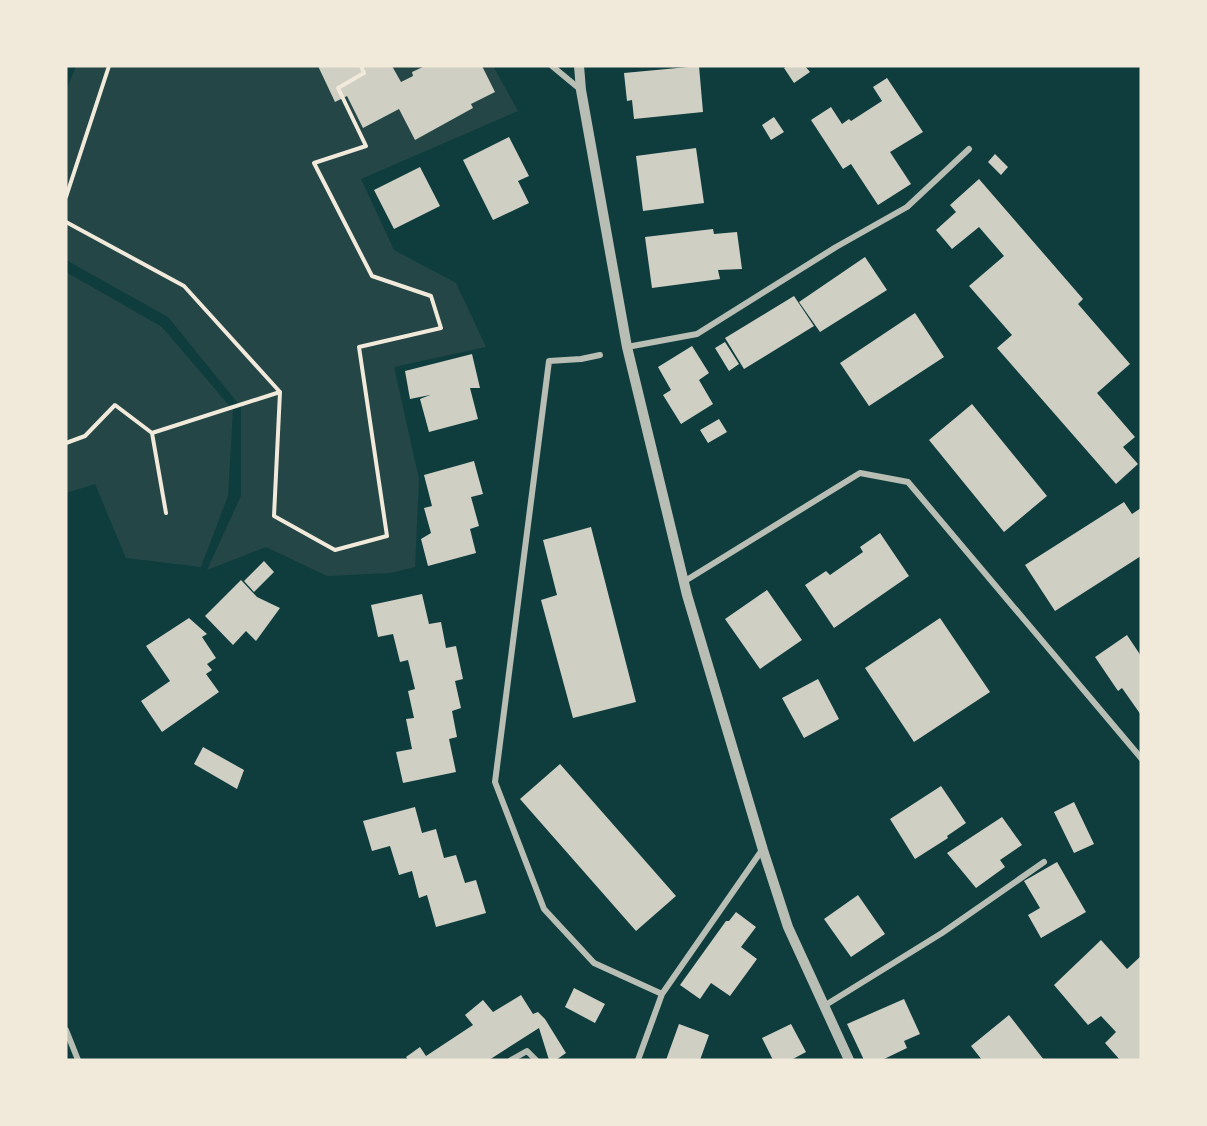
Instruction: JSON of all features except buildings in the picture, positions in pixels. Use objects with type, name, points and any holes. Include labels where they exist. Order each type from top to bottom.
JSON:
[{"type":"street","points":[[552,66],[581,90]]},
{"type":"street","points":[[579,66],[581,90],[627,347],[685,581],[763,850],[788,927],[849,1060]]},
{"type":"street","points":[[627,347],[697,334],[836,247],[907,207],[969,149]]},
{"type":"street","points":[[600,355],[549,361],[495,782],[544,909],[594,963],[662,994]]},
{"type":"street","points":[[685,581],[860,473],[908,482],[1141,758]]},
{"type":"street","points":[[638,1060],[662,994],[763,850]]},
{"type":"street","points":[[824,1006],[942,933],[1044,862]]},
{"type":"street","points":[[66,1030],[78,1060]]},
{"type":"street","points":[[511,1060],[527,1051],[536,1060]]},
{"type":"path","points":[[66,197],[109,66]]},
{"type":"path","points":[[66,222],[184,286],[280,392],[274,516],[335,550],[387,536],[359,347],[441,328],[431,296],[372,276],[314,163],[366,146],[338,88],[364,73],[361,66]]},
{"type":"path","points":[[152,433],[280,392]]},
{"type":"path","points":[[66,443],[85,436],[116,405],[152,433],[166,513]]},
{"type":"shaded area","points":[[76,66],[493,66],[518,111],[361,179],[394,250],[456,283],[486,347],[394,367],[419,479],[415,567],[391,573],[327,576],[266,547],[207,570],[241,496],[241,407],[168,317],[66,260],[66,91]]},
{"type":"shaded area","points":[[66,272],[162,327],[233,410],[228,496],[201,567],[126,558],[95,484],[66,493]]}]
